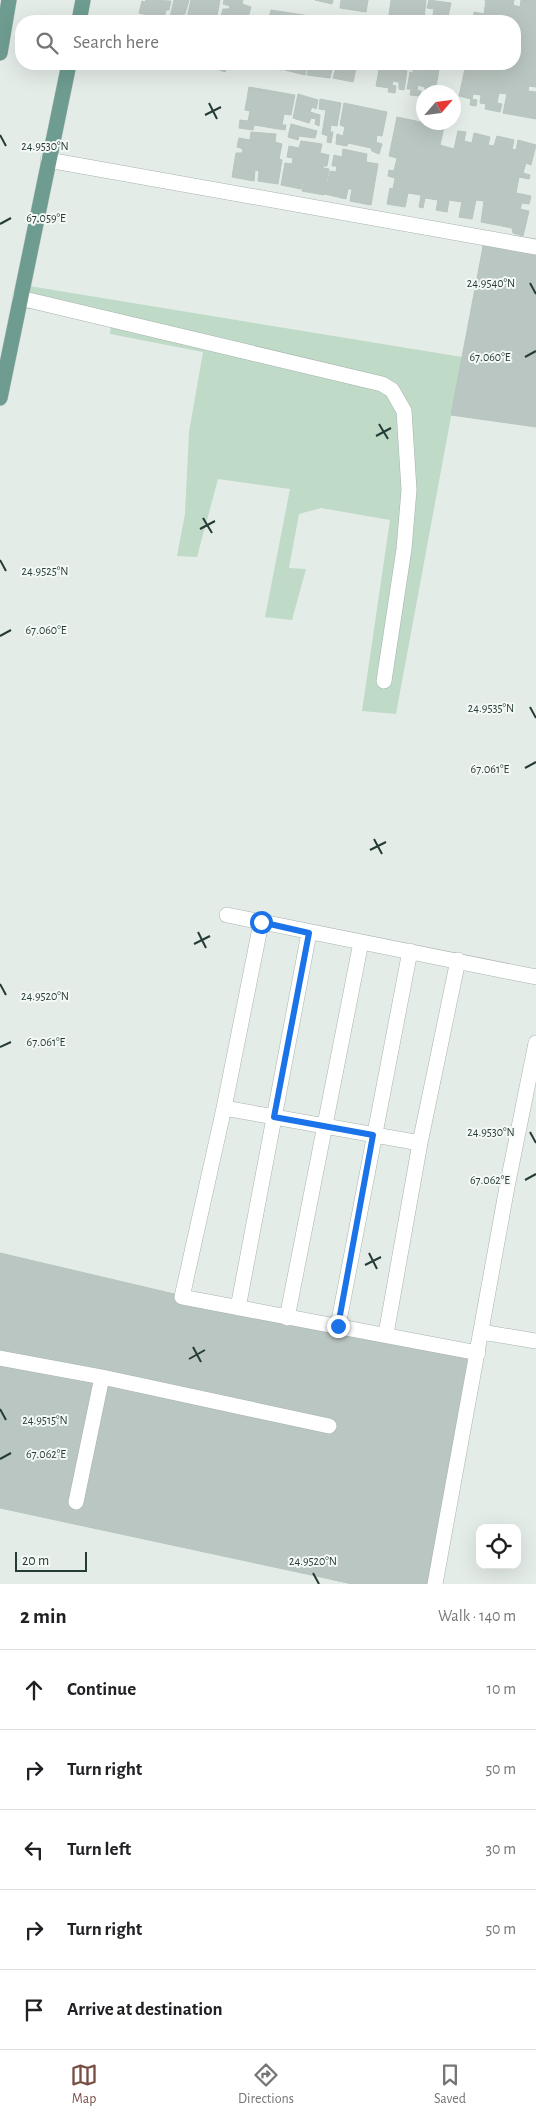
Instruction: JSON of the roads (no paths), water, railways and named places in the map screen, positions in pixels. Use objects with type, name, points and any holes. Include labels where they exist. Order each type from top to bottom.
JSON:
[{"type":"main road","points":[[0,53],[9,0]]},
{"type":"main road","points":[[80,15],[83,0]]},
{"type":"main road","points":[[0,398],[68,70]]},
{"type":"street","points":[[48,160],[536,247]]},
{"type":"street","points":[[20,298],[382,384],[392,390],[404,411],[409,490],[404,549],[384,681]]},
{"type":"street","points":[[228,915],[309,933],[458,960],[536,977]]},
{"type":"street","points":[[261,922],[224,1108],[182,1297],[287,1318],[386,1334],[478,1353]]},
{"type":"street","points":[[238,1308],[309,933]]},
{"type":"street","points":[[287,1318],[361,942]]},
{"type":"street","points":[[338,1326],[373,1135],[410,951]]},
{"type":"street","points":[[386,1334],[420,1144],[458,960]]},
{"type":"street","points":[[435,1584],[536,1044]]},
{"type":"street","points":[[224,1108],[420,1144]]},
{"type":"street","points":[[481,1332],[536,1341]]},
{"type":"street","points":[[0,1358],[102,1377],[329,1426]]},
{"type":"street","points":[[76,1502],[102,1377]]}]
